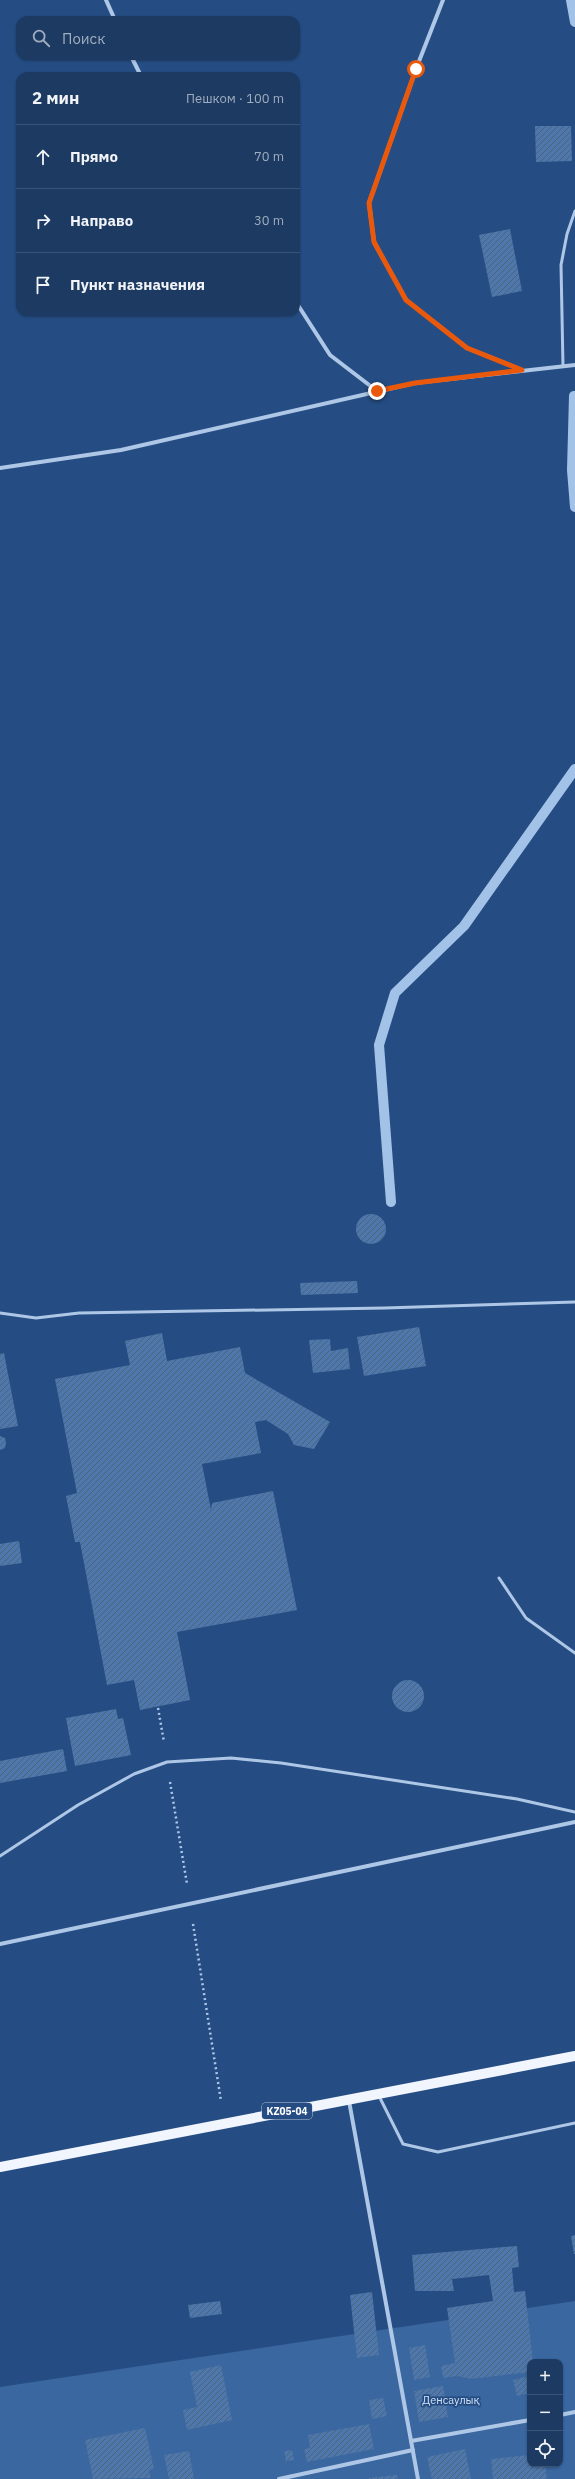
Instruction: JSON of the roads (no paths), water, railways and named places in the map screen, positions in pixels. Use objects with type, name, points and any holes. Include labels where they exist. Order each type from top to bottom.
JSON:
[{"type":"main road","name":"KZ05-04","points":[[0,2167],[349,2098],[575,2056]]},
{"type":"street","points":[[106,0],[113,16]]},
{"type":"street","points":[[442,0],[369,203],[374,242],[406,300],[467,348],[522,370]]},
{"type":"street","points":[[133,60],[139,72]]},
{"type":"street","points":[[300,308],[330,355],[377,391]]},
{"type":"street","points":[[0,468],[121,450],[415,383],[575,365]]},
{"type":"street","points":[[0,1944],[575,1822]]},
{"type":"street","points":[[349,2098],[418,2479]]},
{"type":"street","points":[[563,2414],[575,2412]]},
{"type":"street","points":[[411,2441],[527,2421]]},
{"type":"street","points":[[279,2479],[413,2450]]},
{"type":"lane","points":[[564,366],[560,265],[567,234],[575,211]]},
{"type":"lane","points":[[0,1313],[36,1318],[79,1313],[353,1309],[575,1302]]},
{"type":"lane","points":[[499,1578],[526,1618],[575,1654]]},
{"type":"lane","points":[[0,1856],[78,1805],[134,1774],[167,1762],[231,1758],[281,1763],[517,1799],[575,1812]]},
{"type":"lane","points":[[377,2093],[403,2144],[438,2152],[575,2123]]},
{"type":"waterway","points":[[571,0],[575,22]]},
{"type":"waterway","points":[[574,396],[572,470],[575,507]]},
{"type":"waterway","points":[[391,1202],[379,1045],[395,993],[464,926],[575,769]]},
{"type":"park label","name":"Денсаулық","points":[[451,2400]]}]
